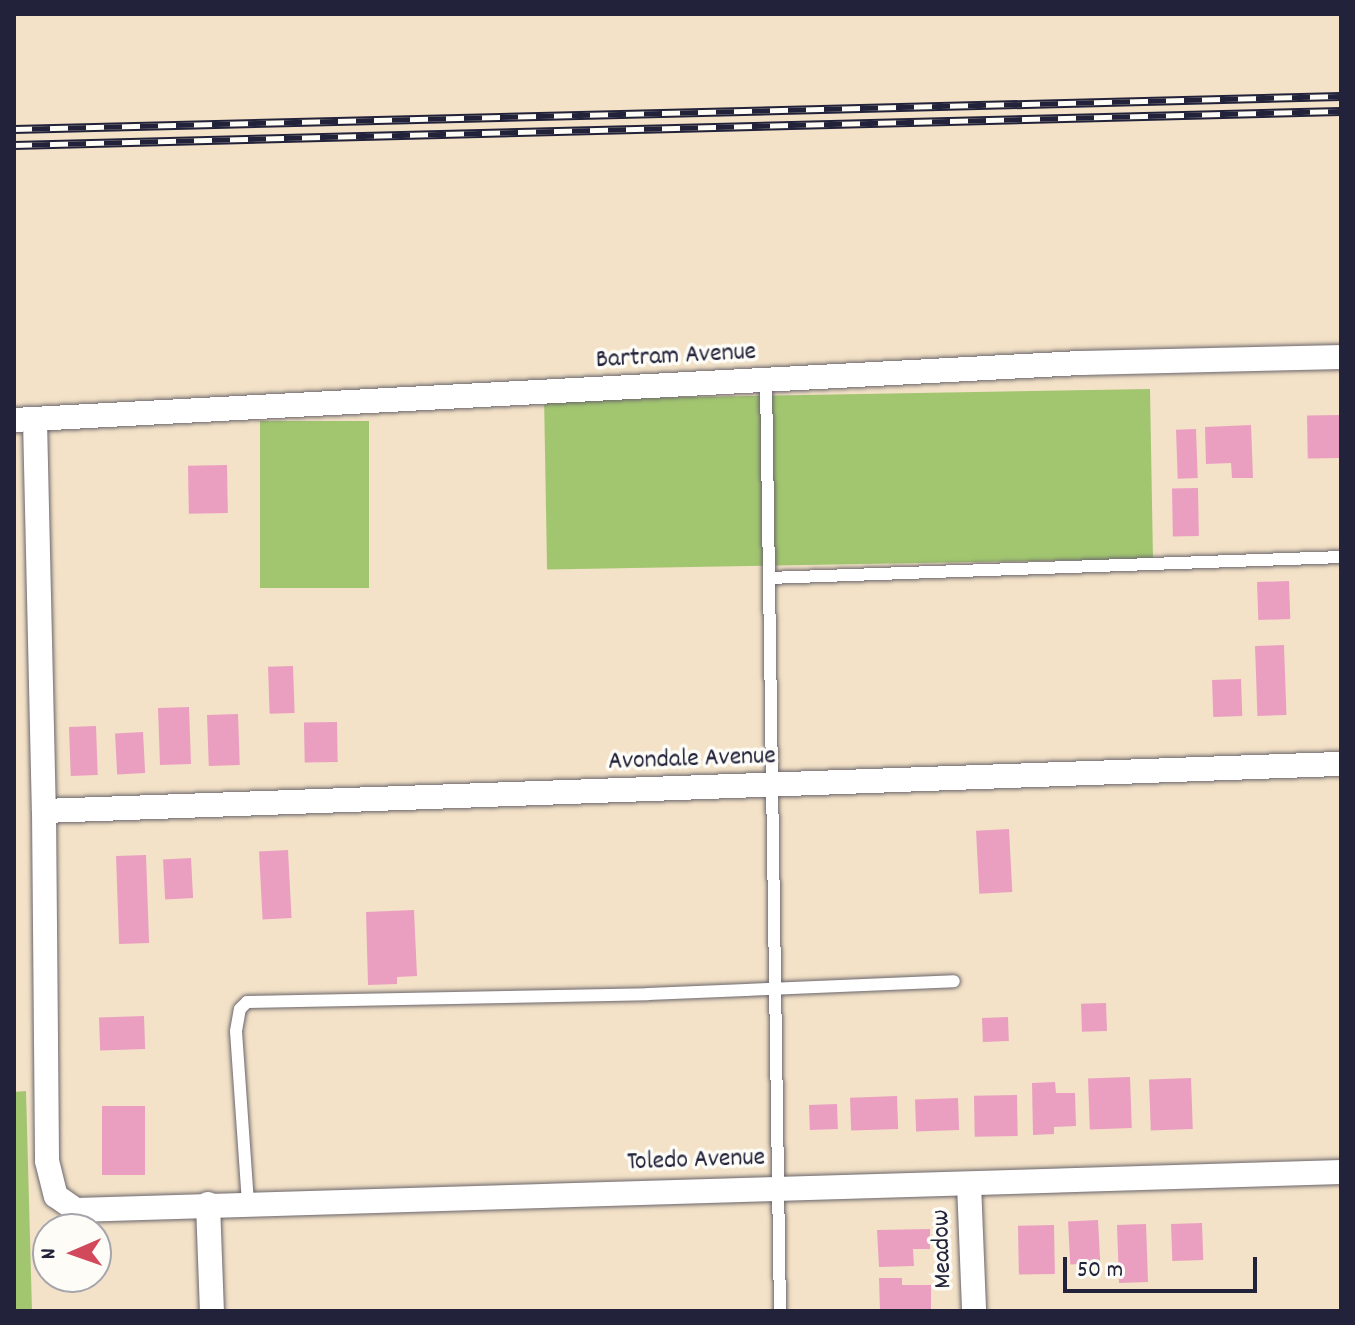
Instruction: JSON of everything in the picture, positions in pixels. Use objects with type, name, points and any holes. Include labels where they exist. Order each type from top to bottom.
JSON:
[{"type":"street","name":"Bartram Avenue","points":[[25,420],[1082,363],[1341,357]]},
{"type":"street","points":[[25,420],[44,811]]},
{"type":"street","name":"Avondale Avenue","points":[[44,811],[1341,764]]},
{"type":"street","name":"Toledo Avenue","points":[[44,811],[47,1161],[56,1196],[76,1210],[1341,1172]]},
{"type":"street","name":"Meadow","points":[[969,1184],[974,1311]]},
{"type":"street","points":[[208,1204],[212,1311]]},
{"type":"lane","points":[[766,380],[780,1311]]},
{"type":"lane","points":[[769,578],[1341,557]]},
{"type":"lane","points":[[248,1203],[236,1031],[240,1009],[247,1002],[648,994],[776,986],[954,981]]},
{"type":"green space","points":[[1150,389],[1153,559],[547,570],[544,400]]},
{"type":"green space","points":[[260,421],[369,421],[369,588],[260,588]]},
{"type":"green space","points":[[26,1091],[32,1311],[14,1311],[14,1092]]},
{"type":"building","points":[[1340,415],[1341,458],[1308,459],[1307,416]]},
{"type":"building","points":[[1251,425],[1253,478],[1232,478],[1231,463],[1206,464],[1205,427]]},
{"type":"building","points":[[1196,429],[1198,478],[1178,479],[1176,430]]},
{"type":"building","points":[[227,465],[228,513],[189,514],[188,466]]},
{"type":"building","points":[[1172,488],[1198,488],[1199,536],[1173,536]]},
{"type":"building","points":[[1289,581],[1290,619],[1258,620],[1257,582]]},
{"type":"building","points":[[1284,645],[1286,715],[1257,716],[1255,646]]},
{"type":"building","points":[[293,666],[295,713],[270,714],[268,667]]},
{"type":"building","points":[[1241,679],[1242,716],[1213,717],[1212,680]]},
{"type":"building","points":[[189,707],[191,764],[160,765],[158,708]]},
{"type":"building","points":[[238,714],[240,765],[209,766],[207,715]]},
{"type":"building","points":[[337,722],[338,762],[305,763],[304,723]]},
{"type":"building","points":[[96,726],[98,775],[71,776],[69,727]]},
{"type":"building","points":[[143,732],[145,773],[117,774],[115,733]]},
{"type":"building","points":[[1009,829],[1012,892],[979,894],[976,831]]},
{"type":"building","points":[[288,850],[292,918],[263,919],[259,852]]},
{"type":"building","points":[[146,855],[149,943],[119,944],[116,856]]},
{"type":"building","points":[[191,858],[193,898],[165,899],[163,859]]},
{"type":"building","points":[[414,910],[417,976],[397,977],[397,984],[368,985],[366,912]]},
{"type":"building","points":[[1106,1003],[1107,1031],[1082,1032],[1081,1004]]},
{"type":"building","points":[[144,1016],[145,1049],[100,1051],[99,1018]]},
{"type":"building","points":[[1008,1017],[1009,1041],[983,1042],[982,1018]]},
{"type":"building","points":[[1130,1077],[1132,1128],[1090,1129],[1088,1078]]},
{"type":"building","points":[[1191,1078],[1193,1129],[1151,1130],[1149,1079]]},
{"type":"building","points":[[1055,1082],[1056,1093],[1075,1093],[1076,1126],[1054,1127],[1054,1134],[1033,1135],[1032,1083]]},
{"type":"building","points":[[1017,1095],[1018,1136],[975,1137],[974,1096]]},
{"type":"building","points":[[897,1096],[898,1129],[851,1131],[850,1098]]},
{"type":"building","points":[[958,1098],[959,1130],[916,1131],[915,1100]]},
{"type":"building","points":[[837,1104],[838,1129],[810,1130],[809,1105]]},
{"type":"building","points":[[102,1106],[145,1106],[145,1175],[102,1175]]},
{"type":"building","points":[[1098,1220],[1100,1263],[1070,1265],[1068,1222]]},
{"type":"building","points":[[1202,1223],[1203,1260],[1172,1261],[1171,1224]]},
{"type":"building","points":[[1146,1224],[1148,1282],[1119,1283],[1117,1225]]},
{"type":"building","points":[[1054,1225],[1055,1274],[1019,1275],[1018,1226]]},
{"type":"building","points":[[930,1229],[930,1249],[913,1249],[914,1266],[879,1267],[877,1230]]},
{"type":"building","points":[[879,1278],[902,1278],[902,1285],[931,1285],[931,1311],[880,1311]]},
{"type":"railway","points":[[14,129],[1341,96]]},
{"type":"railway","points":[[14,145],[1341,111]]}]
